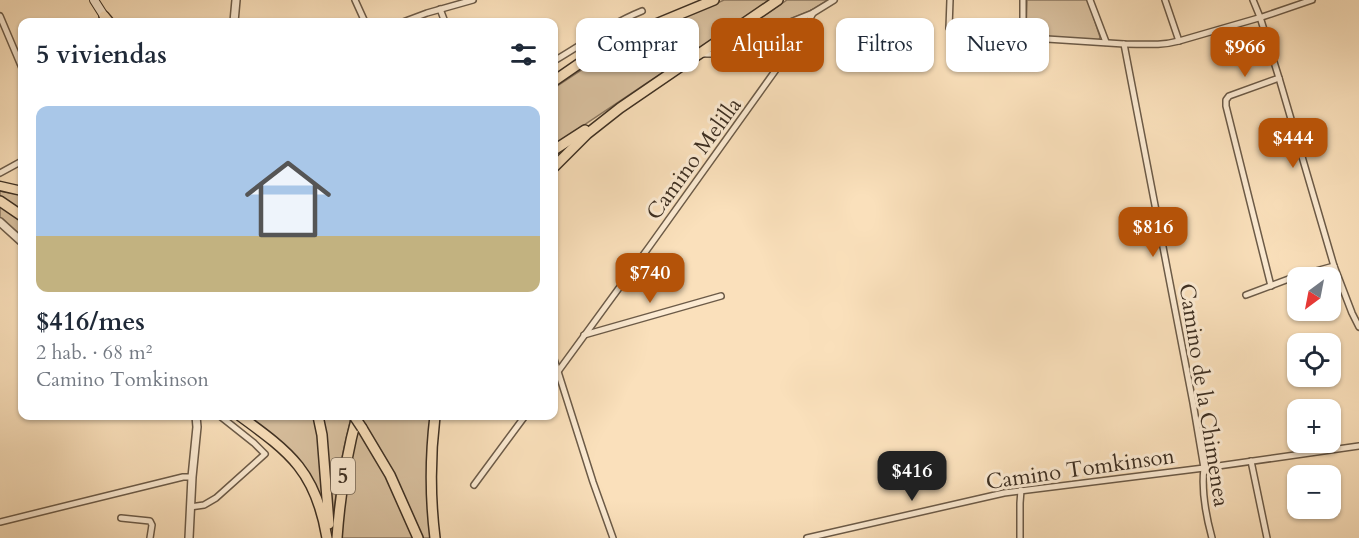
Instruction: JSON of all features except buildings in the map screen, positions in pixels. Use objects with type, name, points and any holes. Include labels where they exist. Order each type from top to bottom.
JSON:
[{"type":"highway","points":[[558,78],[596,52],[627,36],[714,0]]},
{"type":"highway","points":[[699,53],[778,0]]},
{"type":"highway","points":[[558,147],[672,72]]},
{"type":"highway","points":[[558,163],[587,134],[620,108]]},
{"type":"highway","points":[[0,201],[18,213]]},
{"type":"highway","points":[[245,420],[279,445],[297,464],[314,490],[328,538]]},
{"type":"highway","points":[[319,420],[322,435],[328,538]]},
{"type":"highway","name":"5","points":[[337,538],[339,505],[354,420]]},
{"type":"highway","points":[[357,420],[390,475],[418,538]]},
{"type":"highway","points":[[435,420],[430,478],[435,538]]},
{"type":"main road","points":[[94,0],[106,18]]},
{"type":"main road","points":[[0,186],[18,189]]},
{"type":"street","points":[[235,18],[237,0]]},
{"type":"street","points":[[355,0],[363,18]]},
{"type":"street","points":[[414,18],[473,0]]},
{"type":"street","name":"Camino Melilla","points":[[699,54],[711,54],[813,13],[834,0]]},
{"type":"street","points":[[949,18],[950,0]]},
{"type":"street","points":[[1023,0],[1023,18]]},
{"type":"street","points":[[1090,0],[1106,42]]},
{"type":"street","points":[[1165,0],[1179,41]]},
{"type":"street","points":[[1253,0],[1279,78],[1334,266],[1359,327]]},
{"type":"street","points":[[1049,39],[1124,44],[1166,44],[1312,0]]},
{"type":"street","points":[[440,9],[443,18]]},
{"type":"street","points":[[558,59],[610,26],[642,11]]},
{"type":"street","name":"Camino Melilla","points":[[558,370],[803,32],[813,13]]},
{"type":"street","points":[[0,16],[18,59]]},
{"type":"street","name":"Camino de la Chimenea","points":[[1124,44],[1193,403],[1204,468],[1203,495],[1212,538]]},
{"type":"street","points":[[1271,286],[1226,100],[1229,96],[1279,78]]},
{"type":"street","points":[[0,173],[18,163]]},
{"type":"street","points":[[0,222],[18,238]]},
{"type":"street","points":[[1246,295],[1303,274],[1334,266]]},
{"type":"street","points":[[584,335],[721,296]]},
{"type":"street","points":[[558,383],[613,538]]},
{"type":"street","points":[[189,538],[196,420]]},
{"type":"street","points":[[190,507],[204,505],[216,498],[265,454],[225,420]]},
{"type":"street","points":[[474,485],[522,420]]},
{"type":"street","name":"Camino Tomkinson","points":[[807,538],[1021,490],[1204,468],[1359,446]]},
{"type":"street","points":[[1251,461],[1267,538]]},
{"type":"street","points":[[0,522],[183,477],[192,477]]},
{"type":"street","points":[[1020,538],[1021,490]]},
{"type":"street","points":[[121,518],[150,521],[152,525],[150,538]]},
{"type":"shaded area","points":[[724,0],[771,0],[744,18],[711,18],[711,40],[699,48],[699,18],[682,18]]},
{"type":"shaded area","points":[[787,0],[828,0],[792,18],[761,18]]},
{"type":"shaded area","points":[[1027,0],[1088,0],[1100,37],[1099,40],[1049,37],[1049,18],[1026,18]]},
{"type":"shaded area","points":[[578,72],[663,72],[558,142],[558,85]]},
{"type":"shaded area","points":[[0,191],[18,194],[18,209],[0,197]]},
{"type":"shaded area","points":[[0,203],[18,216],[18,236],[0,220]]},
{"type":"shaded area","points":[[248,420],[316,420],[325,511],[310,480]]},
{"type":"shaded area","points":[[321,420],[351,420],[338,478],[332,528]]},
{"type":"shaded area","points":[[361,420],[431,420],[427,482],[432,538],[422,538]]},
{"type":"shaded area","points":[[362,432],[381,465],[416,538],[341,538],[344,498],[356,434]]}]
